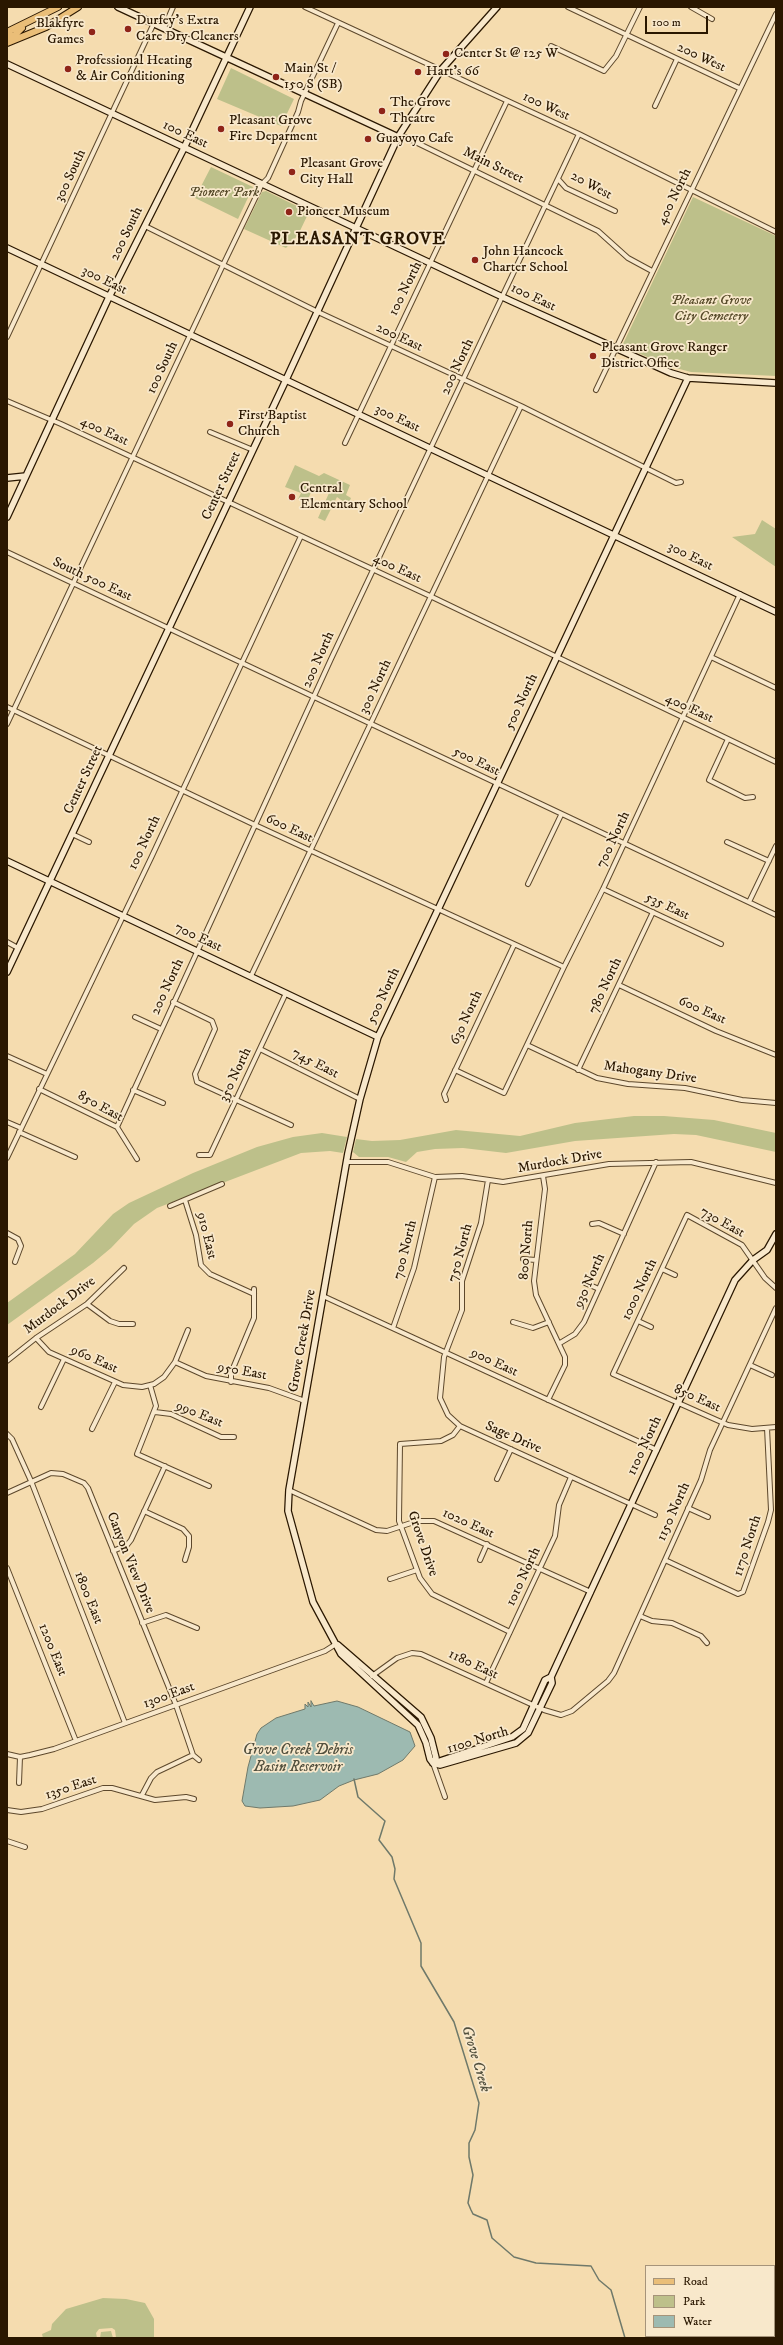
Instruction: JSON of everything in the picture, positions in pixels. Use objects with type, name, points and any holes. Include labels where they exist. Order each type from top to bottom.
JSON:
[{"type":"main road","points":[[7,44],[34,33],[78,7]]},
{"type":"main road","points":[[7,32],[25,25],[56,8]]},
{"type":"main road","points":[[7,38],[15,35],[25,25]]},
{"type":"street","name":"Main Street","points":[[118,7],[398,137],[405,137],[598,231],[628,258],[652,271]]},
{"type":"street","points":[[164,28],[173,7]]},
{"type":"street","name":"200 South","points":[[7,517],[109,297],[184,148],[250,7]]},
{"type":"street","name":"100 West","points":[[305,7],[579,134],[776,232]]},
{"type":"street","name":"Center Street","points":[[7,972],[168,627],[357,229],[398,137],[441,70],[497,7]]},
{"type":"street","name":"200 West","points":[[568,7],[739,88]]},
{"type":"street","points":[[551,46],[604,71],[616,56],[640,7]]},
{"type":"street","points":[[691,7],[712,19]]},
{"type":"street","name":"400 North","points":[[596,390],[739,88],[776,14]]},
{"type":"street","name":"100 South","points":[[7,724],[223,265],[262,184],[268,178],[284,144],[304,94],[338,23]]},
{"type":"street","name":"300 South","points":[[7,337],[154,24]]},
{"type":"street","points":[[655,106],[677,59]]},
{"type":"street","name":"100 East","points":[[7,64],[503,298],[671,373],[688,378],[776,383]]},
{"type":"street","name":"100 North","points":[[345,443],[507,101]]},
{"type":"street","name":"200 North","points":[[117,1127],[173,1002],[198,951],[314,698],[579,134]]},
{"type":"street","name":"20 West","points":[[558,179],[566,188],[615,211]]},
{"type":"street","name":"200 East","points":[[144,226],[318,312],[520,406],[676,483],[682,482]]},
{"type":"street","name":"300 East","points":[[7,248],[776,612]]},
{"type":"street","name":"500 North","points":[[378,1037],[688,378]]},
{"type":"street","name":"400 East","points":[[7,401],[133,457],[430,596],[776,762]]},
{"type":"street","name":"300 North","points":[[251,976],[520,406]]},
{"type":"street","points":[[210,432],[253,450]]},
{"type":"street","points":[[7,478],[26,476]]},
{"type":"street","name":"100 North","points":[[7,1158],[301,536]]},
{"type":"street","name":"South 500 East","points":[[7,552],[168,627]]},
{"type":"street","name":"700 North","points":[[455,1070],[504,1093],[603,889],[740,594]]},
{"type":"street","name":"500 East","points":[[168,627],[314,698],[776,915]]},
{"type":"street","points":[[711,657],[776,688]]},
{"type":"street","name":"600 East","points":[[7,707],[437,910],[564,967]]},
{"type":"street","points":[[728,739],[710,780],[745,798],[753,797]]},
{"type":"street","points":[[528,884],[561,815]]},
{"type":"street","points":[[72,834],[88,842]]},
{"type":"street","points":[[727,842],[769,862]]},
{"type":"street","points":[[749,902],[776,846]]},
{"type":"street","name":"700 East","points":[[7,861],[378,1037]]},
{"type":"street","name":"535 East","points":[[603,889],[721,944]]},
{"type":"street","name":"780 North","points":[[578,1070],[652,912]]},
{"type":"street","points":[[7,942],[18,948]]},
{"type":"street","name":"630 North","points":[[446,1100],[444,1094],[514,945]]},
{"type":"street","name":"600 East","points":[[619,985],[716,1031],[776,1055]]},
{"type":"street","name":"350 North","points":[[198,1155],[210,1155],[286,993]]},
{"type":"street","points":[[173,1002],[212,1021],[215,1029],[195,1074],[198,1082],[291,1124]]},
{"type":"street","points":[[135,1017],[161,1029]]},
{"type":"street","name":"Grove Creek Drive","points":[[378,1037],[360,1099],[347,1162],[289,1490],[288,1511],[313,1602],[336,1644],[370,1678],[421,1717],[431,1738],[436,1758],[433,1763],[445,1797]]},
{"type":"street","name":"Mahogany Drive","points":[[527,1045],[597,1078],[628,1084],[685,1088],[742,1100],[776,1102]]},
{"type":"street","name":"745 East","points":[[260,1049],[360,1099]]},
{"type":"street","points":[[7,1056],[47,1074]]},
{"type":"street","name":"850 East","points":[[39,1089],[117,1127],[137,1159]]},
{"type":"street","points":[[133,1090],[163,1103]]},
{"type":"street","points":[[7,1122],[75,1157]]},
{"type":"street","name":"Murdock Drive","points":[[347,1162],[388,1162],[435,1176],[462,1176],[488,1180],[513,1181],[609,1164],[691,1162],[776,1183]]},
{"type":"street","name":"930 North","points":[[560,1343],[575,1334],[580,1328],[656,1162]]},
{"type":"street","name":"700 North","points":[[393,1328],[414,1268],[435,1176]]},
{"type":"street","name":"800 North","points":[[543,1176],[545,1189],[536,1260],[536,1295],[560,1343]]},
{"type":"street","name":"750 North","points":[[445,1352],[462,1310],[462,1281],[481,1223],[488,1180]]},
{"type":"street","points":[[170,1206],[222,1184]]},
{"type":"street","name":"910 East","points":[[185,1200],[196,1235],[201,1265],[210,1274],[254,1291],[254,1318],[231,1373],[231,1382]]},
{"type":"street","name":"730 East","points":[[687,1215],[734,1239],[742,1245],[765,1278],[776,1288]]},
{"type":"street","name":"1000 North","points":[[614,1374],[687,1215]]},
{"type":"street","points":[[592,1224],[599,1223],[624,1234]]},
{"type":"street","points":[[7,1233],[18,1239],[21,1246],[15,1262]]},
{"type":"street","name":"1100 North","points":[[433,1763],[440,1765],[516,1743],[528,1733],[552,1683],[552,1677],[735,1280],[753,1260],[766,1250],[776,1234]]},
{"type":"street","points":[[523,1258],[536,1260]]},
{"type":"street","name":"Murdock Drive","points":[[7,1360],[36,1338],[87,1304],[124,1268]]},
{"type":"street","points":[[662,1269],[675,1275]]},
{"type":"street","points":[[585,1283],[599,1288]]},
{"type":"street","name":"900 East","points":[[323,1296],[657,1450]]},
{"type":"street","points":[[87,1304],[110,1321],[119,1324],[134,1324]]},
{"type":"street","name":"1150 North","points":[[572,1711],[608,1681],[640,1616],[688,1508],[723,1423],[776,1308]]},
{"type":"street","points":[[638,1321],[651,1327]]},
{"type":"street","points":[[513,1322],[533,1328],[549,1322]]},
{"type":"street","points":[[188,1330],[175,1362],[164,1377],[150,1385],[156,1406],[155,1412],[137,1454],[209,1486]]},
{"type":"street","name":"960 East","points":[[36,1338],[49,1352],[115,1382],[136,1387],[150,1385]]},
{"type":"street","points":[[548,1400],[564,1365],[565,1357],[560,1343]]},
{"type":"street","name":"Sage Drive","points":[[445,1352],[440,1398],[448,1415],[460,1426],[655,1514]]},
{"type":"street","points":[[41,1408],[64,1359]]},
{"type":"street","name":"950 East","points":[[175,1362],[206,1376],[231,1382],[269,1388],[305,1401]]},
{"type":"street","points":[[750,1365],[772,1375]]},
{"type":"street","name":"850 East","points":[[614,1374],[723,1423],[739,1428],[776,1427]]},
{"type":"street","points":[[92,1430],[115,1382]]},
{"type":"street","name":"990 East","points":[[155,1412],[171,1414],[221,1437],[234,1437]]},
{"type":"street","name":"Grove Drive","points":[[460,1426],[453,1435],[441,1441],[400,1444],[398,1512],[401,1527],[423,1584],[432,1594],[510,1632]]},
{"type":"street","name":"1170 North","points":[[665,1560],[738,1594],[743,1592],[749,1579],[769,1516],[767,1428]]},
{"type":"street","name":"1800 East","points":[[7,1434],[12,1439],[31,1481],[125,1723]]},
{"type":"street","points":[[497,1479],[511,1449]]},
{"type":"street","points":[[112,1551],[127,1545],[131,1540],[165,1466]]},
{"type":"street","name":"Canyon View Drive","points":[[31,1481],[51,1474],[63,1474],[84,1483],[88,1488],[112,1551],[176,1705],[193,1755]]},
{"type":"street","name":"1010 North","points":[[486,1684],[555,1536],[559,1505],[572,1476]]},
{"type":"street","points":[[7,1493],[31,1481]]},
{"type":"street","name":"1020 East","points":[[289,1490],[376,1530],[387,1531],[417,1521],[434,1521],[591,1592]]},
{"type":"street","points":[[688,1508],[708,1517]]},
{"type":"street","points":[[144,1511],[183,1529],[189,1536],[189,1547],[185,1560]]},
{"type":"street","points":[[480,1560],[487,1544]]},
{"type":"street","name":"1200 East","points":[[7,1568],[76,1741]]},
{"type":"street","points":[[390,1579],[417,1570]]},
{"type":"street","points":[[142,1623],[166,1615],[197,1628]]},
{"type":"street","points":[[640,1616],[652,1621],[672,1623],[702,1636],[707,1642]]},
{"type":"street","name":"1300 East","points":[[7,1754],[20,1757],[38,1754],[325,1651],[336,1644]]},
{"type":"street","name":"1180 East","points":[[370,1678],[390,1662],[412,1653],[421,1654],[555,1714],[572,1711]]},
{"type":"street","name":"1100 North","points":[[433,1763],[512,1737],[523,1729],[545,1680],[552,1677]]},
{"type":"street","points":[[142,1795],[151,1778],[157,1772],[193,1755],[199,1760]]},
{"type":"street","points":[[19,1783],[20,1757]]},
{"type":"street","name":"1350 East","points":[[7,1810],[21,1812],[42,1809],[103,1788],[112,1788],[161,1801],[186,1797],[194,1799]]},
{"type":"street","points":[[7,1841],[25,1847]]},
{"type":"green space","points":[[231,68],[294,99],[281,126],[217,99]]},
{"type":"green space","name":"Pioneer Park","points":[[211,167],[253,187],[238,219],[195,198]]},
{"type":"green space","name":"Pioneer Park","points":[[266,191],[309,212],[298,235],[286,248],[244,229],[262,192]]},
{"type":"green space","name":"Pleasant Grove City Cemetery","points":[[693,197],[776,236],[776,376],[691,372],[668,366],[622,346]]},
{"type":"green space","points":[[295,465],[319,476],[324,473],[350,485],[346,495],[351,498],[348,505],[337,497],[325,521],[318,518],[329,493],[314,486],[308,499],[298,499],[301,493],[285,487]]},
{"type":"green space","points":[[762,520],[776,529],[776,567],[732,537],[755,534]]},
{"type":"green space","points":[[634,1116],[664,1116],[714,1120],[776,1133],[776,1152],[696,1135],[674,1134],[575,1141],[506,1153],[463,1148],[435,1149],[417,1152],[406,1162],[388,1157],[359,1157],[353,1152],[356,1139],[372,1141],[400,1140],[456,1130],[520,1136],[575,1123]]},
{"type":"green space","points":[[322,1133],[347,1137],[343,1153],[330,1151],[301,1153],[157,1208],[134,1224],[111,1248],[93,1263],[7,1325],[7,1303],[75,1254],[113,1214],[129,1203],[193,1173],[257,1147],[293,1137]]},
{"type":"green space","points":[[103,2298],[126,2299],[145,2303],[154,2319],[154,2338],[116,2338],[115,2330],[112,2328],[99,2329],[96,2333],[97,2338],[43,2338],[42,2334],[51,2330],[52,2324],[66,2309]]},
{"type":"green space","points":[[111,2331],[113,2338],[100,2338],[101,2332]]},
{"type":"water","name":"Grove Creek Debris Basin Reservoir","points":[[311,1701],[314,1706],[337,1701],[358,1707],[410,1732],[415,1746],[403,1760],[378,1774],[354,1780],[339,1786],[320,1800],[293,1806],[260,1808],[245,1806],[242,1801],[248,1767],[257,1734],[261,1728],[276,1718],[305,1709],[305,1704],[308,1707],[308,1702],[311,1707]]},
{"type":"waterway","name":"Grove Creek","points":[[354,1779],[358,1797],[385,1821],[379,1840],[392,1857],[395,1869],[394,1879],[421,1943],[421,1966],[454,2022],[479,2103],[475,2130],[469,2143],[469,2157],[473,2175],[468,2203],[471,2210],[473,2214],[487,2220],[492,2238],[514,2257],[536,2263],[591,2266],[599,2280],[611,2290],[625,2338]]},
{"type":"place","name":"Durfey's Extra Care Dry Cleaners","points":[[128,29]]},
{"type":"place","name":"Blakfyre Games","points":[[92,32]]},
{"type":"place","name":"Center St @ 125 W","points":[[446,54]]},
{"type":"place","name":"Professional Heating & Air Conditioning","points":[[68,69]]},
{"type":"place","name":"Hart's 66","points":[[418,72]]},
{"type":"place","name":"Main St / 150 S (SB)","points":[[276,77]]},
{"type":"place","name":"The Grove Theatre","points":[[382,111]]},
{"type":"place","name":"Pleasant Grove Fire Deparment","points":[[221,129]]},
{"type":"place","name":"Guayoyo Cafe","points":[[368,139]]},
{"type":"place","name":"Pleasant Grove City Hall","points":[[292,172]]},
{"type":"place","name":"Pioneer Museum","points":[[289,212]]},
{"type":"place","name":"John Hancock Charter School","points":[[475,260]]},
{"type":"place","name":"Pleasant Grove Ranger District Office","points":[[593,356]]},
{"type":"place","name":"First Baptist Church","points":[[230,424]]},
{"type":"place","name":"Central Elementary School","points":[[292,497]]},
{"type":"district","name":"PLEASANT GROVE","points":[[358,240]]}]
